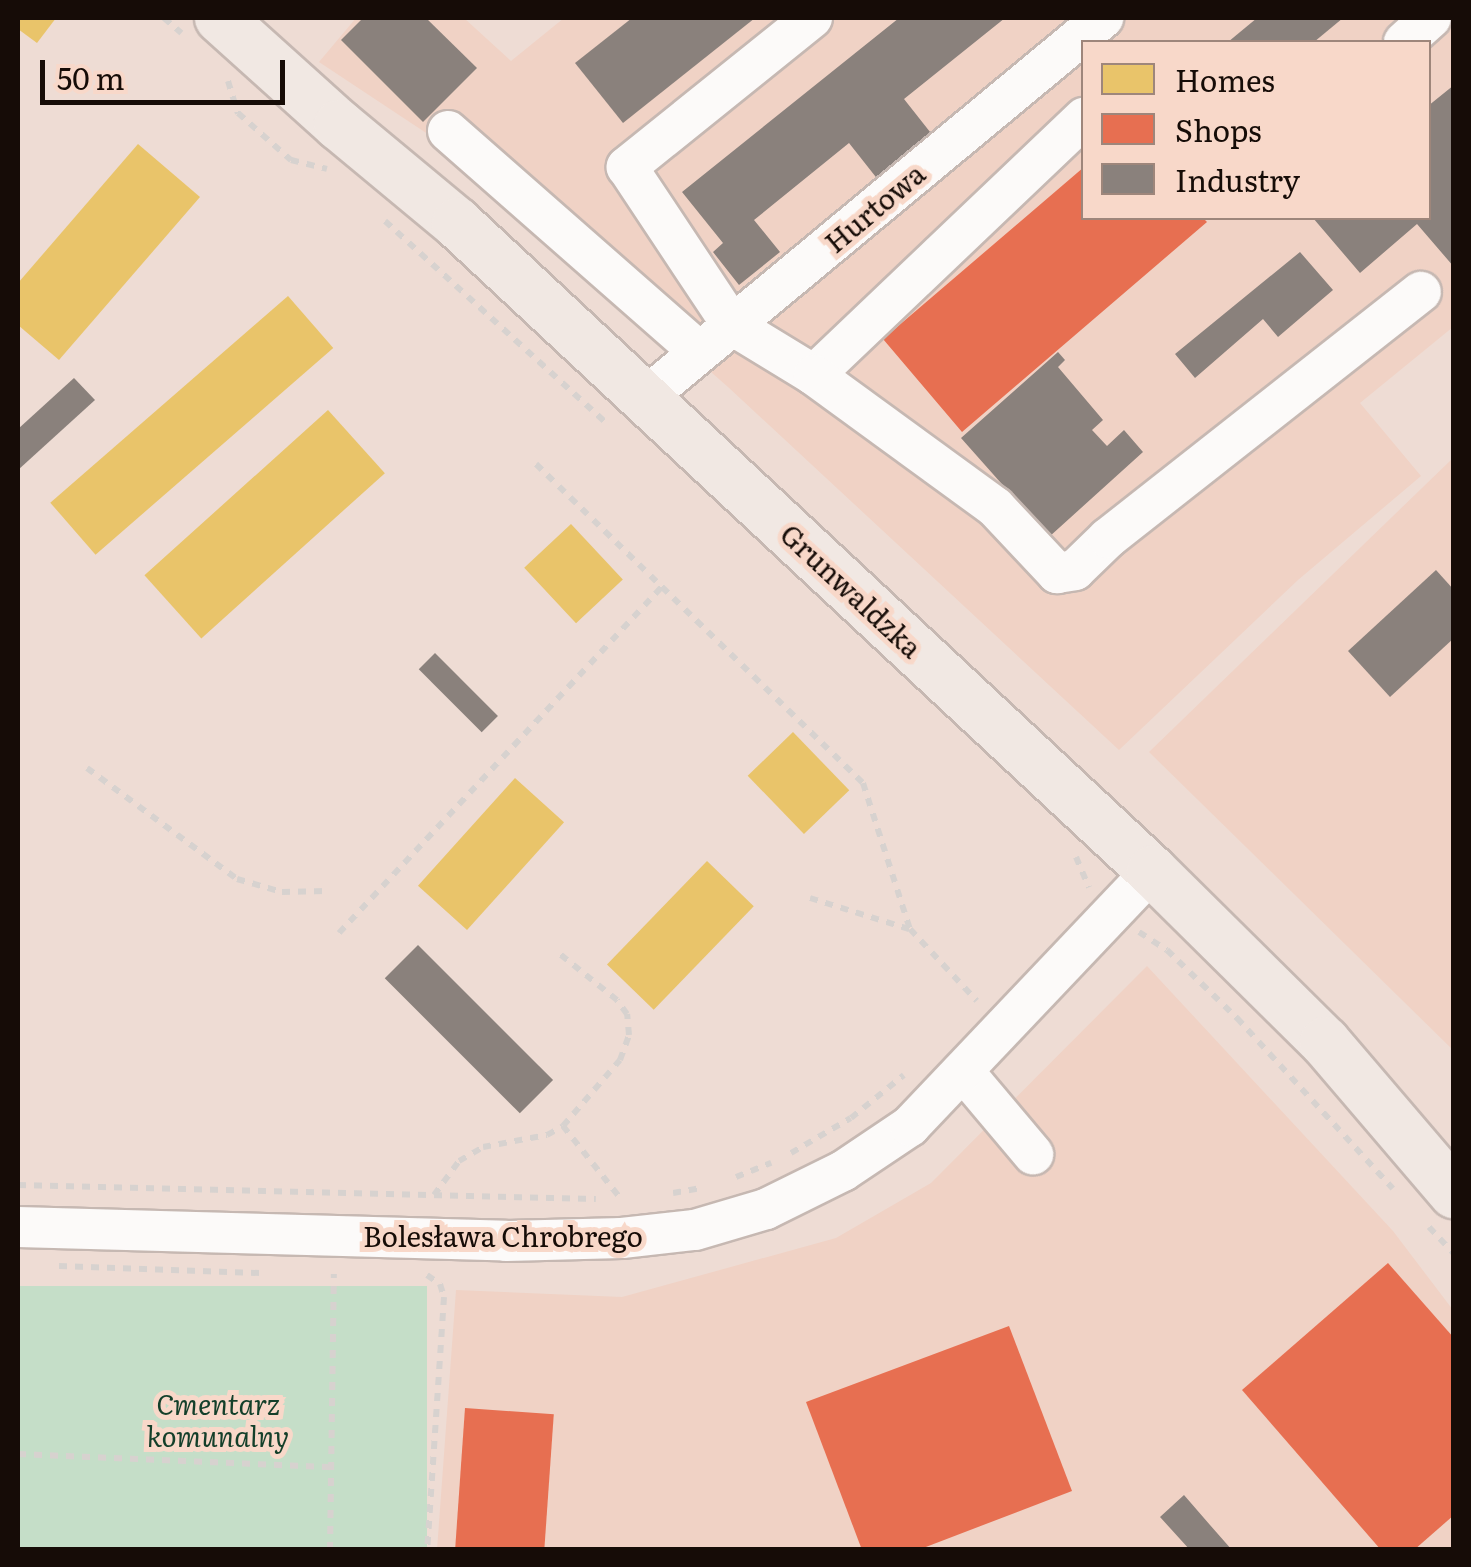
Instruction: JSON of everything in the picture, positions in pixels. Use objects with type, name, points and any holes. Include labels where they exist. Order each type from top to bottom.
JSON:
[{"type":"main road","name":"Grunwaldzka","points":[[204,28],[338,125],[457,223],[632,416],[1152,871],[1326,1042],[1436,1204]]},
{"type":"street","points":[[812,18],[627,167],[732,325],[814,375],[996,507],[1056,572],[1075,570],[1108,538],[1421,292]]},
{"type":"street","name":"Hurtowa","points":[[632,416],[700,352],[1102,18]]},
{"type":"street","points":[[1406,40],[1431,18]]},
{"type":"street","points":[[1055,57],[1081,101]]},
{"type":"street","points":[[814,375],[1081,121]]},
{"type":"street","points":[[448,131],[700,352]]},
{"type":"street","name":"Bolesława Chrobrego","points":[[18,1227],[506,1241],[622,1238],[695,1230],[766,1209],[843,1172],[910,1126],[1152,871]]},
{"type":"street","points":[[963,1071],[1033,1154]]},
{"type":"path","points":[[164,18],[204,28]]},
{"type":"path","points":[[223,71],[238,113],[291,160],[331,172]]},
{"type":"path","points":[[374,211],[632,416]]},
{"type":"path","points":[[536,464],[863,784],[910,929],[977,1001]]},
{"type":"path","points":[[339,933],[662,587]]},
{"type":"path","points":[[87,768],[237,879],[282,892],[327,891]]},
{"type":"path","points":[[1067,845],[1088,885],[1113,912],[1167,950],[1237,1018],[1404,1202]]},
{"type":"path","points":[[810,898],[910,929]]},
{"type":"path","points":[[434,1196],[458,1161],[483,1147],[547,1135],[563,1126],[620,1060],[629,1035],[627,1014],[617,1000],[556,951]]},
{"type":"path","points":[[967,1012],[989,988]]},
{"type":"path","points":[[720,1182],[824,1135],[913,1066]]},
{"type":"path","points":[[563,1126],[621,1199]]},
{"type":"path","points":[[18,1185],[635,1198]]},
{"type":"path","points":[[662,1195],[708,1186]]},
{"type":"path","points":[[1436,1204],[1454,1254]]},
{"type":"path","points":[[330,1550],[334,1274]]},
{"type":"path","points":[[427,1550],[444,1297],[435,1279]]},
{"type":"path","points":[[18,1454],[334,1467]]},
{"type":"shaded area","points":[[356,18],[464,18],[511,61],[564,18],[1453,18],[1453,327],[1360,403],[1421,476],[1298,580],[1119,750],[728,387],[476,166],[319,62]]},
{"type":"shaded area","points":[[1453,458],[1453,1050],[1149,752]]},
{"type":"shaded area","points":[[1147,966],[1393,1231],[1453,1310],[1453,1549],[437,1550],[456,1290],[622,1297],[836,1238],[931,1183]]},
{"type":"green space","name":"Cmentarz komunalny","points":[[18,1286],[427,1286],[427,1549],[18,1549]]},
{"type":"building: Homes","points":[[18,18],[56,18],[37,43],[18,29]]},
{"type":"building: Homes","points":[[138,144],[200,197],[59,360],[18,325],[18,283]]},
{"type":"building: Homes","points":[[288,296],[333,348],[96,555],[50,503]]},
{"type":"building: Homes","points":[[328,410],[385,473],[201,638],[144,575]]},
{"type":"building: Homes","points":[[571,524],[623,580],[576,623],[524,568]]},
{"type":"building: Homes","points":[[793,732],[849,790],[804,834],[748,776]]},
{"type":"building: Homes","points":[[515,778],[564,822],[467,930],[418,886]]},
{"type":"building: Homes","points":[[707,861],[754,906],[654,1010],[607,965]]},
{"type":"building: Shops","points":[[1081,170],[1081,220],[1207,222],[962,432],[883,339]]},
{"type":"building: Shops","points":[[1388,1263],[1454,1338],[1454,1515],[1414,1550],[1381,1550],[1242,1390]]},
{"type":"building: Shops","points":[[1009,1326],[1072,1491],[918,1550],[862,1550],[806,1402]]},
{"type":"building: Shops","points":[[465,1408],[554,1414],[544,1550],[455,1550]]},
{"type":"building: Industry","points":[[363,18],[426,18],[477,68],[423,122],[341,40]]},
{"type":"building: Industry","points":[[632,18],[755,18],[623,123],[575,63]]},
{"type":"building: Industry","points":[[899,18],[1005,18],[904,99],[934,137],[879,181],[849,143],[754,220],[780,252],[739,285],[713,252],[723,243],[682,192]]},
{"type":"building: Industry","points":[[1257,18],[1343,18],[1316,40],[1230,40]]},
{"type":"building: Industry","points":[[1454,85],[1454,267],[1417,224],[1360,273],[1315,220],[1431,220],[1431,104]]},
{"type":"building: Industry","points":[[1300,252],[1333,290],[1278,337],[1263,319],[1195,378],[1175,354]]},
{"type":"building: Industry","points":[[1058,352],[1065,360],[1058,367],[1103,420],[1092,430],[1107,446],[1124,430],[1143,452],[1049,537],[961,438]]},
{"type":"building: Industry","points":[[74,378],[95,400],[18,470],[18,429]]},
{"type":"building: Industry","points":[[1436,570],[1454,590],[1454,638],[1390,697],[1348,651]]},
{"type":"building: Industry","points":[[435,653],[498,716],[482,732],[419,669]]},
{"type":"building: Industry","points":[[418,945],[553,1080],[520,1113],[385,978]]},
{"type":"building: Industry","points":[[1184,1495],[1232,1550],[1190,1550],[1160,1517]]}]
